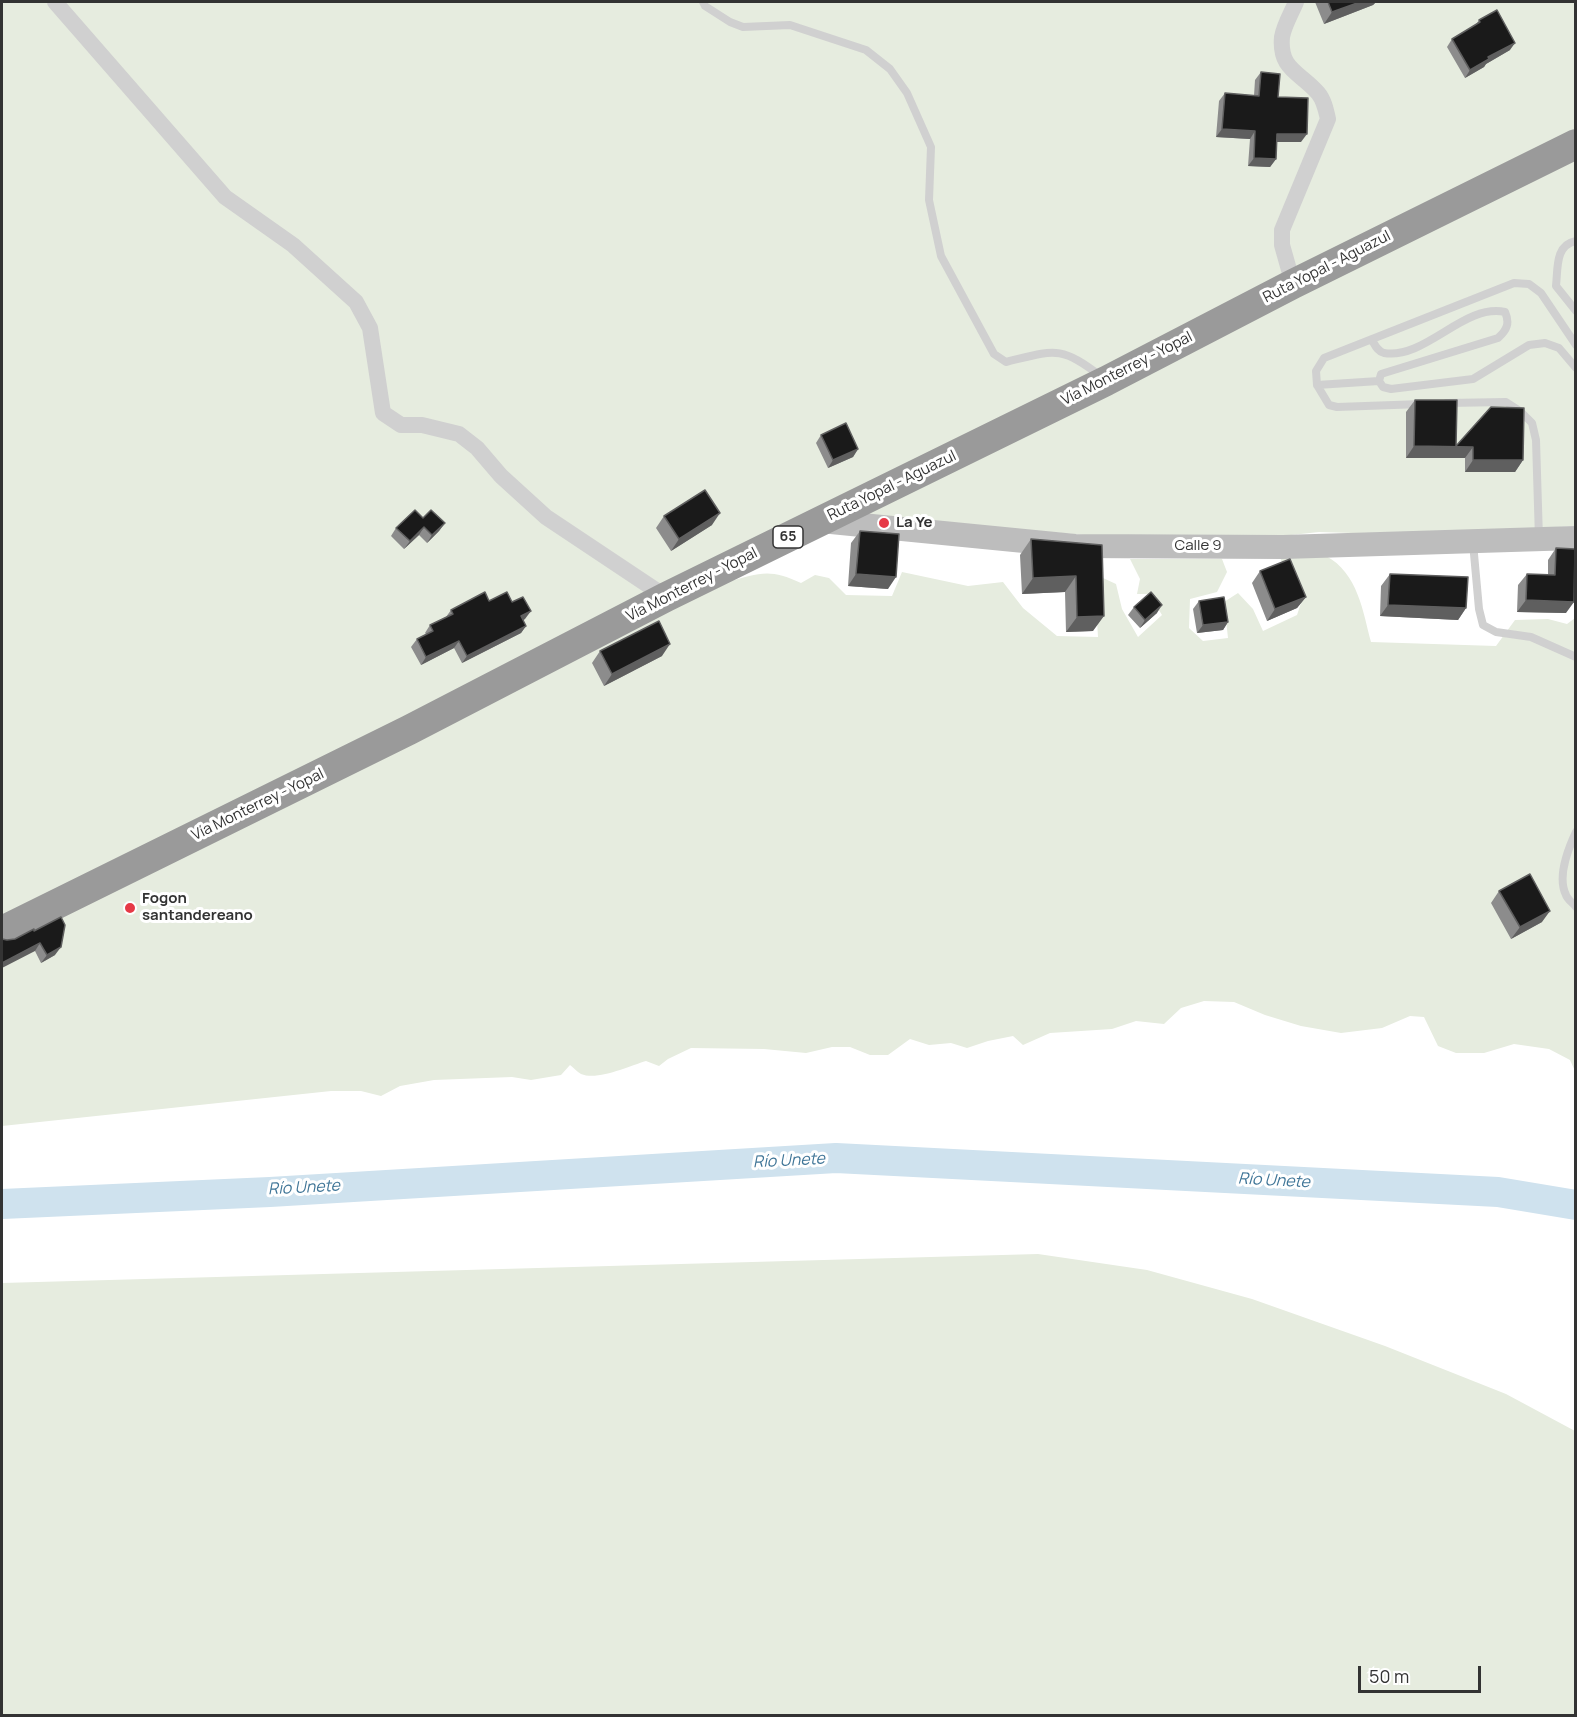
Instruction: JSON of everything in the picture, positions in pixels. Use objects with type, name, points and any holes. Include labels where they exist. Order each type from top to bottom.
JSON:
[{"type":"highway","name":"Vía Monterrey - Yopal","points":[[2,931],[409,730],[666,597],[821,521]]},
{"type":"street","points":[[55,2],[225,197],[293,245],[356,302],[370,328],[383,413],[402,425],[422,425],[459,434],[477,448],[501,476],[546,517],[666,597]]},
{"type":"street","points":[[1293,284],[1282,245],[1282,230],[1328,119],[1318,93],[1291,70],[1282,55],[1282,34],[1296,2]]},
{"type":"lane","points":[[703,2],[705,6],[730,22],[743,27],[790,25],[866,50],[890,69],[907,93],[931,147],[929,200],[941,256],[994,354],[1006,362],[1048,352],[1063,354],[1077,358],[1106,381]]},
{"type":"lane","name":"Ruta Yopal - Aguazul","points":[[821,521],[1106,381],[1293,284],[1575,144]]},
{"type":"lane","points":[[1575,241],[1563,247],[1559,253],[1556,286],[1575,311]]},
{"type":"lane","points":[[1539,539],[1536,440],[1532,423],[1520,411],[1506,402],[1337,407],[1329,405],[1317,385],[1316,371],[1324,358],[1514,283],[1529,284],[1541,293],[1575,345]]},
{"type":"lane","points":[[1372,340],[1377,349],[1383,352],[1406,351],[1481,313],[1497,310],[1505,312],[1508,320],[1508,327],[1498,338],[1381,374],[1379,381],[1383,387],[1391,389],[1473,379],[1529,345],[1545,343],[1559,348],[1575,368]]},
{"type":"lane","points":[[1317,385],[1379,381]]},
{"type":"lane","name":"Ruta Yopal - Aguazul","points":[[821,521],[1075,546],[1283,547],[1575,538]]},
{"type":"lane","points":[[1473,542],[1479,609],[1483,625],[1496,632],[1531,637],[1575,657]]},
{"type":"lane","points":[[1575,832],[1565,856],[1564,878],[1565,895],[1575,906]]},
{"type":"shaded area","points":[[2,2],[1575,2],[1575,526],[1418,535],[1319,532],[1273,537],[1108,537],[816,512],[2,922]]},
{"type":"shaded area","points":[[1279,553],[1322,555],[1337,563],[1358,594],[1371,642],[1496,646],[1515,620],[1548,619],[1567,624],[1575,618],[1575,1071],[1570,1060],[1549,1049],[1514,1044],[1484,1053],[1456,1053],[1438,1046],[1424,1017],[1410,1016],[1382,1028],[1341,1033],[1301,1026],[1234,1002],[1204,1001],[1181,1008],[1164,1024],[1136,1021],[1112,1029],[1050,1033],[1023,1045],[1013,1036],[967,1048],[951,1043],[929,1045],[910,1039],[888,1055],[870,1055],[850,1047],[832,1047],[806,1053],[764,1049],[691,1048],[659,1066],[646,1061],[596,1076],[581,1074],[570,1065],[561,1075],[531,1080],[512,1077],[434,1080],[400,1086],[381,1096],[361,1091],[331,1091],[2,1126],[2,944],[727,582],[748,576],[772,574],[801,583],[815,575],[829,578],[846,595],[892,596],[902,572],[968,586],[1003,582],[1023,608],[1057,636],[1098,637],[1095,589],[1103,578],[1116,584],[1122,609],[1138,637],[1162,615],[1149,594],[1137,594],[1140,579],[1130,559],[1222,559],[1227,572],[1217,592],[1190,599],[1189,628],[1203,641],[1228,638],[1224,602],[1238,593],[1253,609],[1263,631],[1297,615],[1301,603]]},
{"type":"shaded area","points":[[1038,1254],[1147,1270],[1252,1299],[1385,1346],[1506,1394],[1575,1431],[1575,1715],[2,1715],[2,1283]]},
{"type":"building","points":[[1328,2],[1360,2],[1332,12]]},
{"type":"building","points":[[1497,10],[1515,43],[1488,57],[1489,59],[1470,70],[1452,39]]},
{"type":"building","points":[[1261,72],[1280,74],[1278,97],[1308,98],[1307,134],[1277,134],[1276,159],[1254,158],[1255,131],[1222,129],[1225,93],[1259,96]]},
{"type":"building","points":[[1415,400],[1457,400],[1456,446],[1491,407],[1524,408],[1523,460],[1473,460],[1473,447],[1414,446]]},
{"type":"building","points":[[846,423],[858,449],[833,460],[821,435]]},
{"type":"building","points":[[705,490],[720,513],[679,539],[664,516]]},
{"type":"building","points":[[415,510],[423,518],[431,510],[445,523],[432,535],[424,527],[410,541],[396,528]]},
{"type":"building","points":[[860,531],[899,534],[896,577],[856,574]]},
{"type":"building","points":[[1031,539],[1102,545],[1104,616],[1077,617],[1076,576],[1033,578]]},
{"type":"building","points":[[1556,548],[1575,549],[1574,602],[1526,600],[1527,574],[1555,575]]},
{"type":"building","points":[[1290,559],[1306,597],[1275,609],[1260,571]]},
{"type":"building","points":[[1390,574],[1468,577],[1466,608],[1388,605]]},
{"type":"building","points":[[485,592],[489,601],[507,592],[512,602],[523,597],[531,611],[521,616],[526,626],[467,656],[459,641],[426,657],[417,639],[433,631],[430,625],[453,614],[451,610]]},
{"type":"building","points":[[1151,592],[1162,605],[1145,620],[1134,607]]},
{"type":"building","points":[[1224,597],[1228,622],[1203,625],[1199,601]]},
{"type":"building","points":[[659,621],[670,644],[612,674],[600,651]]},
{"type":"building","points":[[1530,874],[1550,911],[1520,927],[1499,891]]},
{"type":"building","points":[[61,917],[65,925],[61,947],[47,955],[40,943],[2,963],[2,939],[15,939]]},
{"type":"waterway","name":"Río Unete","points":[[2,1204],[270,1192],[836,1158],[1498,1192],[1576,1205]]},
{"type":"place","name":"La Ye","points":[[884,523]]},
{"type":"place","name":"Fogon santandereano","points":[[130,908]]}]
